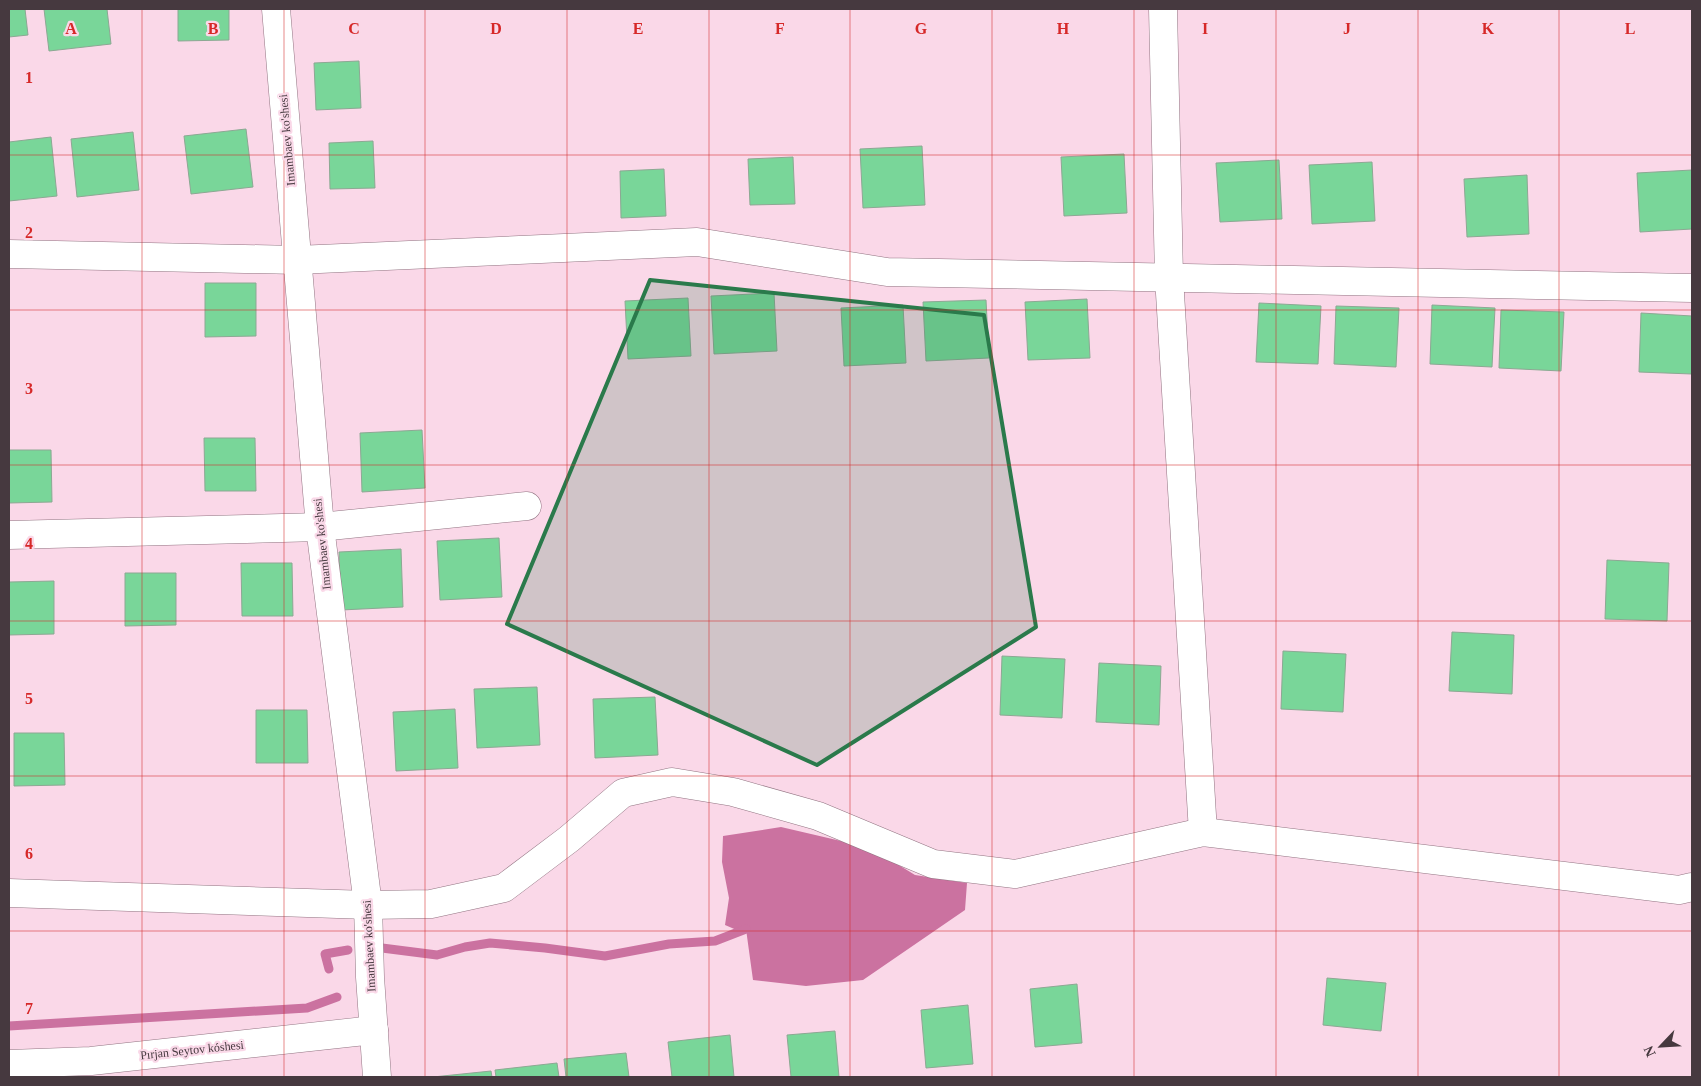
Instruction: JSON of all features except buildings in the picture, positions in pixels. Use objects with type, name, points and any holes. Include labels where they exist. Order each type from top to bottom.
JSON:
[{"type":"street","name":"Imambaev ko'shesi","points":[[276,9],[320,527],[368,905],[370,977],[377,1077]]},
{"type":"street","points":[[1163,9],[1169,277],[1203,832]]},
{"type":"street","points":[[9,254],[297,260],[697,242],[887,272],[1692,288]]},
{"type":"street","points":[[9,535],[320,527],[527,506]]},
{"type":"street","points":[[9,893],[368,905],[431,904],[504,888],[569,839],[623,793],[672,782],[733,792],[818,816],[933,864],[1015,874],[1203,832],[1679,890],[1692,887]]},
{"type":"street","name":"Pırjan Seytov kóshesi","points":[[9,1064],[91,1061],[374,1030]]},
{"type":"highlighted area","points":[[650,280],[984,315],[1036,627],[817,765],[507,624]]},
{"type":"shaded area","points":[[781,827],[871,848],[915,875],[967,883],[965,910],[863,980],[806,986],[753,980],[746,929],[739,931],[725,925],[729,898],[722,862],[723,836]]},
{"type":"waterway","points":[[382,948],[437,955],[465,947],[490,943],[605,956],[669,944],[715,941],[746,929]]},
{"type":"waterway","points":[[329,969],[325,954],[348,950]]},
{"type":"waterway","points":[[9,1026],[307,1008],[337,997]]}]
